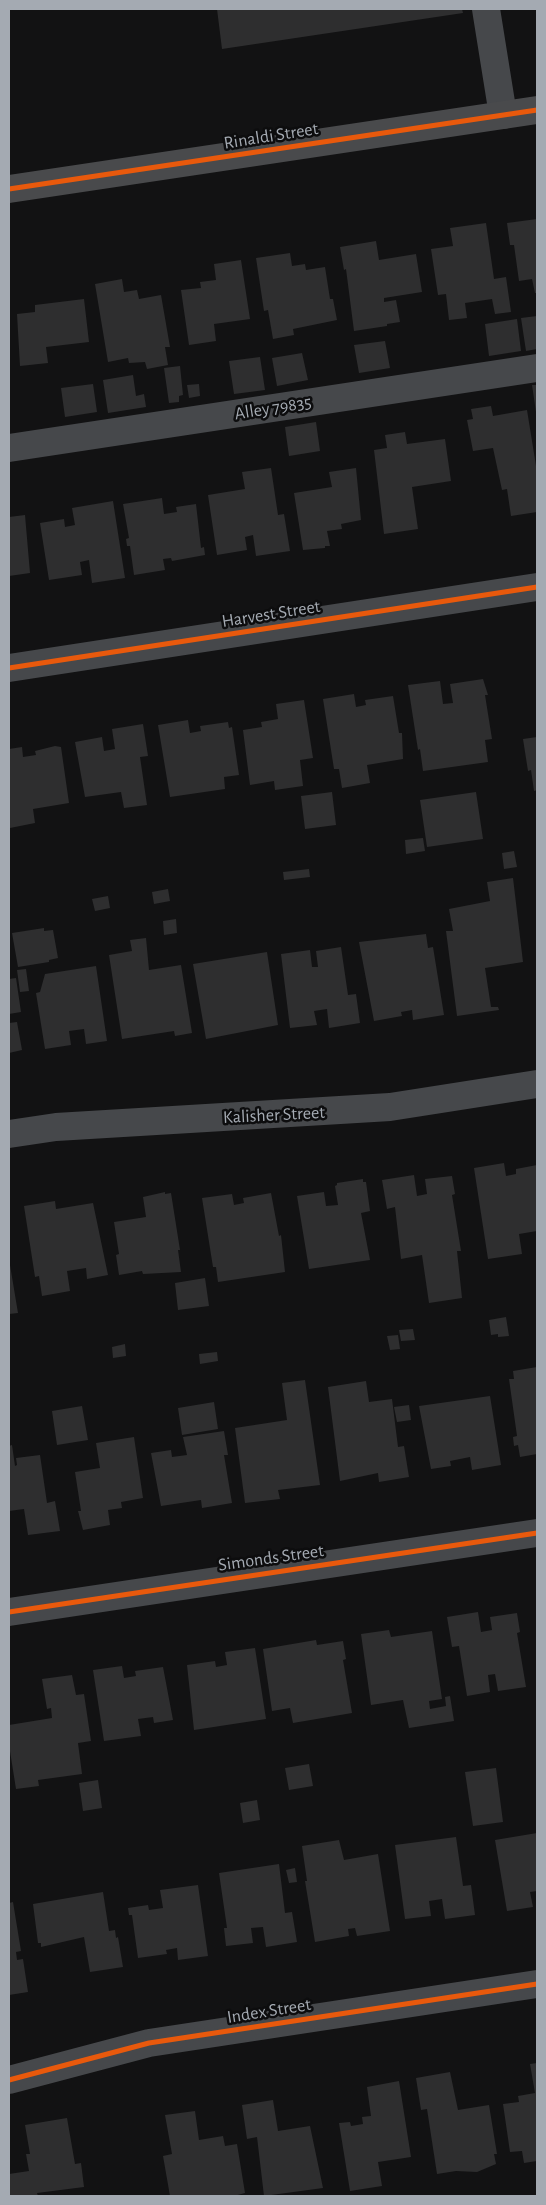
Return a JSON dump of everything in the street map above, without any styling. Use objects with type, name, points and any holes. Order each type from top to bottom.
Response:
[{"type":"main road","name":"Rinaldi Street","points":[[9,189],[537,110]]},
{"type":"street","points":[[486,9],[503,115]]},
{"type":"street","name":"Alley 79835","points":[[9,448],[537,368]]},
{"type":"street","name":"Harvest Street","points":[[9,668],[537,587]]},
{"type":"street","name":"Kalisher Street","points":[[9,1134],[56,1127],[390,1107],[537,1084]]},
{"type":"street","name":"Simonds Street","points":[[9,1612],[537,1533]]},
{"type":"street","name":"Index Street","points":[[9,2080],[149,2043],[537,1984]]},
{"type":"building","points":[[217,9],[462,9],[463,13],[222,49]]},
{"type":"building","points":[[537,219],[537,293],[535,293],[532,279],[519,281],[514,245],[510,245],[507,223]]},
{"type":"building","points":[[486,223],[494,279],[506,277],[511,312],[495,314],[492,299],[465,303],[467,318],[449,320],[446,294],[438,295],[431,249],[453,246],[450,228]]},
{"type":"building","points":[[376,241],[379,260],[416,254],[422,292],[384,298],[384,302],[396,300],[400,322],[354,331],[346,269],[344,270],[340,247]]},
{"type":"building","points":[[290,253],[292,266],[305,264],[306,270],[325,267],[330,299],[333,299],[337,320],[293,329],[294,335],[273,339],[268,310],[264,311],[256,258]]},
{"type":"building","points":[[241,260],[250,319],[214,324],[216,341],[189,345],[181,290],[201,288],[200,282],[216,280],[214,264]]},
{"type":"building","points":[[122,279],[124,292],[137,290],[139,299],[161,295],[170,347],[165,347],[168,365],[147,369],[145,362],[129,363],[128,358],[108,362],[95,284]]},
{"type":"building","points":[[84,299],[89,342],[46,347],[48,363],[20,366],[17,314],[35,312],[35,305]]},
{"type":"building","points":[[537,316],[537,349],[526,351],[521,318]]},
{"type":"building","points":[[517,319],[521,351],[489,356],[485,324]]},
{"type":"building","points":[[385,341],[390,368],[359,373],[354,345]]},
{"type":"building","points":[[302,353],[308,380],[277,386],[272,358]]},
{"type":"building","points":[[260,357],[265,390],[234,394],[229,361]]},
{"type":"building","points":[[180,366],[183,395],[179,396],[179,402],[169,403],[164,368]]},
{"type":"building","points":[[133,375],[136,396],[144,394],[146,407],[108,413],[103,380]]},
{"type":"building","points":[[93,384],[97,412],[65,417],[61,388]]},
{"type":"building","points":[[199,384],[200,396],[189,398],[187,385]]},
{"type":"building","points":[[532,385],[537,385],[537,412],[536,412]]},
{"type":"building","points":[[491,406],[493,416],[527,410],[537,472],[537,512],[511,516],[507,489],[502,490],[493,448],[473,451],[467,420],[473,419],[471,409]]},
{"type":"building","points":[[316,422],[320,451],[289,456],[285,427]]},
{"type":"building","points":[[405,432],[407,444],[445,439],[451,481],[412,487],[418,529],[384,534],[374,450],[387,448],[385,435]]},
{"type":"building","points":[[271,468],[278,515],[284,514],[290,551],[256,556],[253,535],[245,537],[247,550],[217,555],[208,495],[245,489],[242,472]]},
{"type":"building","points":[[356,468],[361,520],[341,524],[342,529],[327,531],[330,546],[303,550],[294,493],[332,487],[329,472]]},
{"type":"building","points":[[162,498],[164,514],[177,512],[176,507],[196,504],[201,548],[204,547],[205,555],[172,561],[171,558],[163,559],[165,570],[134,575],[130,546],[127,546],[126,539],[129,538],[123,504]]},
{"type":"building","points":[[113,501],[125,578],[92,583],[89,560],[80,562],[82,575],[49,580],[40,523],[64,519],[65,527],[75,525],[72,508]]},
{"type":"building","points":[[25,515],[30,573],[9,576],[9,517]]},
{"type":"building","points":[[483,679],[488,695],[485,695],[492,739],[485,740],[488,762],[423,771],[408,685],[440,681],[443,704],[453,703],[450,684]]},
{"type":"building","points":[[354,694],[356,707],[366,705],[365,700],[393,696],[399,733],[402,733],[403,759],[367,765],[370,783],[342,788],[339,769],[334,769],[323,699]]},
{"type":"building","points":[[304,700],[313,758],[300,760],[303,786],[275,790],[274,781],[250,785],[243,730],[262,727],[261,722],[278,719],[276,704]]},
{"type":"building","points":[[188,720],[190,733],[201,731],[200,726],[228,722],[229,728],[232,727],[239,775],[224,777],[225,789],[170,797],[158,725]]},
{"type":"building","points":[[143,724],[148,756],[140,757],[147,805],[124,808],[121,792],[85,797],[75,742],[102,737],[104,751],[115,749],[112,729]]},
{"type":"building","points":[[537,737],[537,790],[534,791],[531,770],[528,771],[523,739]]},
{"type":"building","points":[[55,746],[61,747],[69,803],[33,809],[35,823],[10,828],[9,749],[22,747],[23,757],[36,755],[35,751]]},
{"type":"building","points":[[332,792],[336,825],[305,829],[301,796]]},
{"type":"building","points":[[476,792],[483,839],[427,847],[420,800]]},
{"type":"building","points":[[423,838],[425,851],[406,854],[405,840]]},
{"type":"building","points":[[514,851],[517,867],[504,869],[502,853]]},
{"type":"building","points":[[309,869],[310,877],[284,880],[283,872]]},
{"type":"building","points":[[513,878],[523,962],[485,968],[491,1007],[498,1007],[499,1010],[457,1016],[446,931],[453,931],[449,909],[490,901],[487,882]]},
{"type":"building","points":[[168,889],[170,901],[154,904],[152,892]]},
{"type":"building","points":[[108,896],[110,908],[95,911],[92,899]]},
{"type":"building","points":[[176,919],[177,933],[164,935],[163,921]]},
{"type":"building","points":[[44,928],[44,931],[53,930],[58,958],[49,960],[49,962],[18,967],[12,933]]},
{"type":"building","points":[[426,934],[428,948],[433,947],[444,1015],[413,1020],[412,1010],[401,1012],[402,1016],[374,1021],[359,942]]},
{"type":"building","points":[[146,938],[149,970],[181,965],[192,1033],[175,1036],[174,1031],[122,1039],[109,955],[132,951],[130,940]]},
{"type":"building","points":[[341,947],[348,995],[356,994],[360,1023],[329,1028],[327,1009],[314,1011],[317,1025],[290,1028],[281,954],[310,950],[312,967],[318,967],[316,951]]},
{"type":"building","points":[[267,952],[278,1025],[206,1039],[193,964]]},
{"type":"building","points":[[96,966],[107,1041],[86,1044],[84,1029],[69,1031],[71,1045],[45,1049],[36,993],[40,992],[45,974]]},
{"type":"building","points":[[26,969],[29,991],[20,992],[17,970]]},
{"type":"building","points":[[16,978],[21,1012],[9,1014],[9,979]]},
{"type":"building","points":[[17,1022],[22,1050],[9,1053],[9,1023]]},
{"type":"building","points":[[504,1163],[506,1176],[516,1174],[516,1169],[537,1165],[537,1231],[519,1234],[522,1254],[488,1259],[474,1168]]},
{"type":"building","points":[[414,1175],[417,1196],[427,1194],[425,1179],[452,1176],[455,1194],[452,1195],[461,1251],[457,1251],[462,1298],[429,1303],[422,1255],[401,1259],[395,1207],[387,1209],[382,1180]]},
{"type":"building","points":[[363,1179],[363,1182],[366,1182],[370,1211],[361,1213],[370,1260],[309,1269],[297,1196],[324,1192],[326,1206],[338,1205],[335,1186],[337,1183]]},
{"type":"building","points":[[165,1192],[165,1194],[171,1193],[180,1250],[178,1250],[181,1272],[143,1274],[142,1271],[119,1275],[116,1255],[119,1254],[114,1222],[146,1217],[143,1197]]},
{"type":"building","points":[[271,1193],[279,1236],[281,1235],[285,1272],[218,1282],[216,1267],[213,1267],[202,1198],[232,1194],[234,1205],[244,1203],[243,1198]]},
{"type":"building","points":[[55,1201],[56,1209],[93,1203],[108,1275],[87,1279],[86,1268],[67,1271],[70,1291],[42,1296],[39,1276],[35,1277],[24,1206]]},
{"type":"building","points":[[9,1259],[18,1313],[9,1314]]},
{"type":"building","points":[[205,1278],[209,1306],[178,1310],[175,1283]]},
{"type":"building","points":[[506,1317],[509,1336],[498,1337],[498,1334],[491,1335],[489,1320]]},
{"type":"building","points":[[413,1329],[415,1340],[401,1341],[399,1330]]},
{"type":"building","points":[[398,1335],[400,1349],[390,1350],[387,1336]]},
{"type":"building","points":[[125,1344],[126,1356],[113,1358],[112,1347]]},
{"type":"building","points":[[217,1352],[218,1361],[200,1364],[199,1354]]},
{"type":"building","points":[[537,1367],[537,1454],[520,1457],[518,1445],[514,1446],[513,1437],[517,1436],[509,1379],[514,1379],[513,1371]]},
{"type":"building","points":[[305,1380],[320,1485],[278,1490],[280,1499],[245,1503],[235,1428],[287,1420],[282,1383]]},
{"type":"building","points":[[366,1381],[369,1402],[392,1399],[398,1447],[404,1446],[409,1477],[379,1482],[378,1473],[340,1481],[328,1387]]},
{"type":"building","points":[[490,1396],[501,1465],[472,1470],[470,1457],[450,1461],[451,1466],[431,1469],[419,1406]]},
{"type":"building","points":[[214,1402],[218,1429],[182,1435],[178,1408]]},
{"type":"building","points":[[409,1405],[411,1420],[397,1422],[394,1407]]},
{"type":"building","points":[[82,1406],[88,1440],[57,1445],[52,1411]]},
{"type":"building","points":[[224,1431],[228,1455],[224,1455],[232,1503],[202,1508],[201,1500],[161,1506],[151,1453],[171,1450],[172,1457],[187,1455],[183,1437]]},
{"type":"building","points":[[134,1437],[143,1498],[121,1502],[122,1508],[108,1510],[110,1525],[83,1530],[78,1511],[81,1511],[75,1472],[100,1468],[96,1443]]},
{"type":"building","points":[[12,1445],[15,1466],[17,1465],[16,1458],[40,1455],[47,1503],[55,1501],[60,1531],[28,1535],[24,1509],[9,1511],[9,1446]]},
{"type":"building","points":[[478,1612],[481,1632],[492,1630],[490,1617],[517,1613],[520,1632],[517,1633],[526,1687],[498,1691],[495,1674],[488,1675],[490,1692],[467,1696],[459,1646],[452,1647],[447,1617]]},
{"type":"building","points":[[389,1630],[391,1637],[432,1631],[442,1699],[429,1701],[430,1709],[446,1706],[445,1697],[450,1696],[454,1721],[409,1728],[403,1700],[371,1705],[361,1634]]},
{"type":"building","points":[[316,1640],[317,1645],[343,1641],[346,1659],[343,1660],[352,1713],[293,1723],[290,1708],[272,1711],[263,1649]]},
{"type":"building","points":[[255,1648],[266,1719],[194,1730],[187,1665],[215,1661],[216,1667],[227,1665],[225,1652]]},
{"type":"building","points":[[122,1666],[124,1678],[136,1676],[135,1671],[163,1667],[173,1720],[154,1723],[153,1717],[138,1719],[141,1736],[104,1741],[93,1670]]},
{"type":"building","points":[[72,1675],[76,1695],[84,1694],[91,1741],[78,1743],[82,1774],[38,1780],[39,1786],[16,1789],[9,1745],[9,1725],[52,1718],[51,1708],[47,1709],[42,1679]]},
{"type":"building","points":[[309,1764],[313,1786],[289,1790],[285,1768]]},
{"type":"building","points":[[496,1768],[503,1822],[473,1826],[465,1772]]},
{"type":"building","points":[[98,1780],[102,1808],[83,1811],[79,1783]]},
{"type":"building","points":[[257,1800],[260,1820],[243,1823],[240,1803]]},
{"type":"building","points":[[537,1833],[537,1891],[530,1892],[533,1907],[507,1911],[495,1840]]},
{"type":"building","points":[[456,1837],[463,1886],[471,1885],[475,1915],[445,1919],[442,1899],[429,1901],[431,1916],[405,1919],[395,1845]]},
{"type":"building","points":[[339,1840],[344,1860],[378,1854],[390,1931],[357,1936],[355,1928],[348,1929],[349,1936],[315,1942],[305,1881],[307,1881],[302,1846]]},
{"type":"building","points":[[279,1864],[285,1913],[292,1912],[297,1942],[266,1947],[263,1927],[251,1928],[253,1943],[226,1946],[224,1928],[227,1928],[219,1873]]},
{"type":"building","points":[[295,1868],[297,1882],[289,1883],[286,1870]]},
{"type":"building","points":[[198,1885],[208,1956],[178,1960],[177,1948],[166,1950],[167,1954],[138,1958],[132,1915],[129,1915],[128,1908],[148,1905],[149,1910],[163,1908],[160,1890]]},
{"type":"building","points":[[103,1892],[109,1931],[115,1930],[116,1938],[118,1937],[123,1967],[90,1972],[84,1937],[41,1947],[41,1943],[38,1943],[33,1904]]},
{"type":"building","points":[[13,1902],[21,1951],[16,1952],[17,1960],[23,1959],[28,1992],[9,1995],[9,1903]]},
{"type":"building","points":[[537,2063],[537,2161],[524,2163],[522,2151],[510,2152],[503,2104],[519,2102],[518,2096],[535,2093],[530,2064]]},
{"type":"building","points":[[450,2072],[458,2110],[489,2105],[497,2154],[494,2154],[496,2164],[477,2172],[456,2171],[437,2174],[427,2109],[421,2110],[416,2078]]},
{"type":"building","points":[[399,2081],[411,2157],[378,2162],[382,2186],[350,2191],[339,2123],[350,2122],[351,2126],[363,2124],[362,2117],[371,2116],[367,2087]]},
{"type":"building","points":[[273,2100],[278,2131],[310,2126],[323,2188],[264,2196],[257,2137],[247,2139],[242,2105]]},
{"type":"building","points":[[195,2111],[199,2140],[223,2136],[225,2146],[237,2144],[245,2193],[234,2196],[170,2196],[163,2156],[172,2154],[165,2115]]},
{"type":"building","points":[[67,2118],[75,2164],[81,2163],[84,2187],[37,2193],[38,2196],[9,2196],[9,2174],[29,2171],[26,2154],[30,2154],[25,2125]]},
{"type":"cycle path","points":[[9,189],[537,110]]},
{"type":"cycle path","points":[[9,668],[537,587]]},
{"type":"cycle path","points":[[9,1612],[537,1533]]},
{"type":"cycle path","points":[[9,2080],[149,2043],[537,1984]]}]
